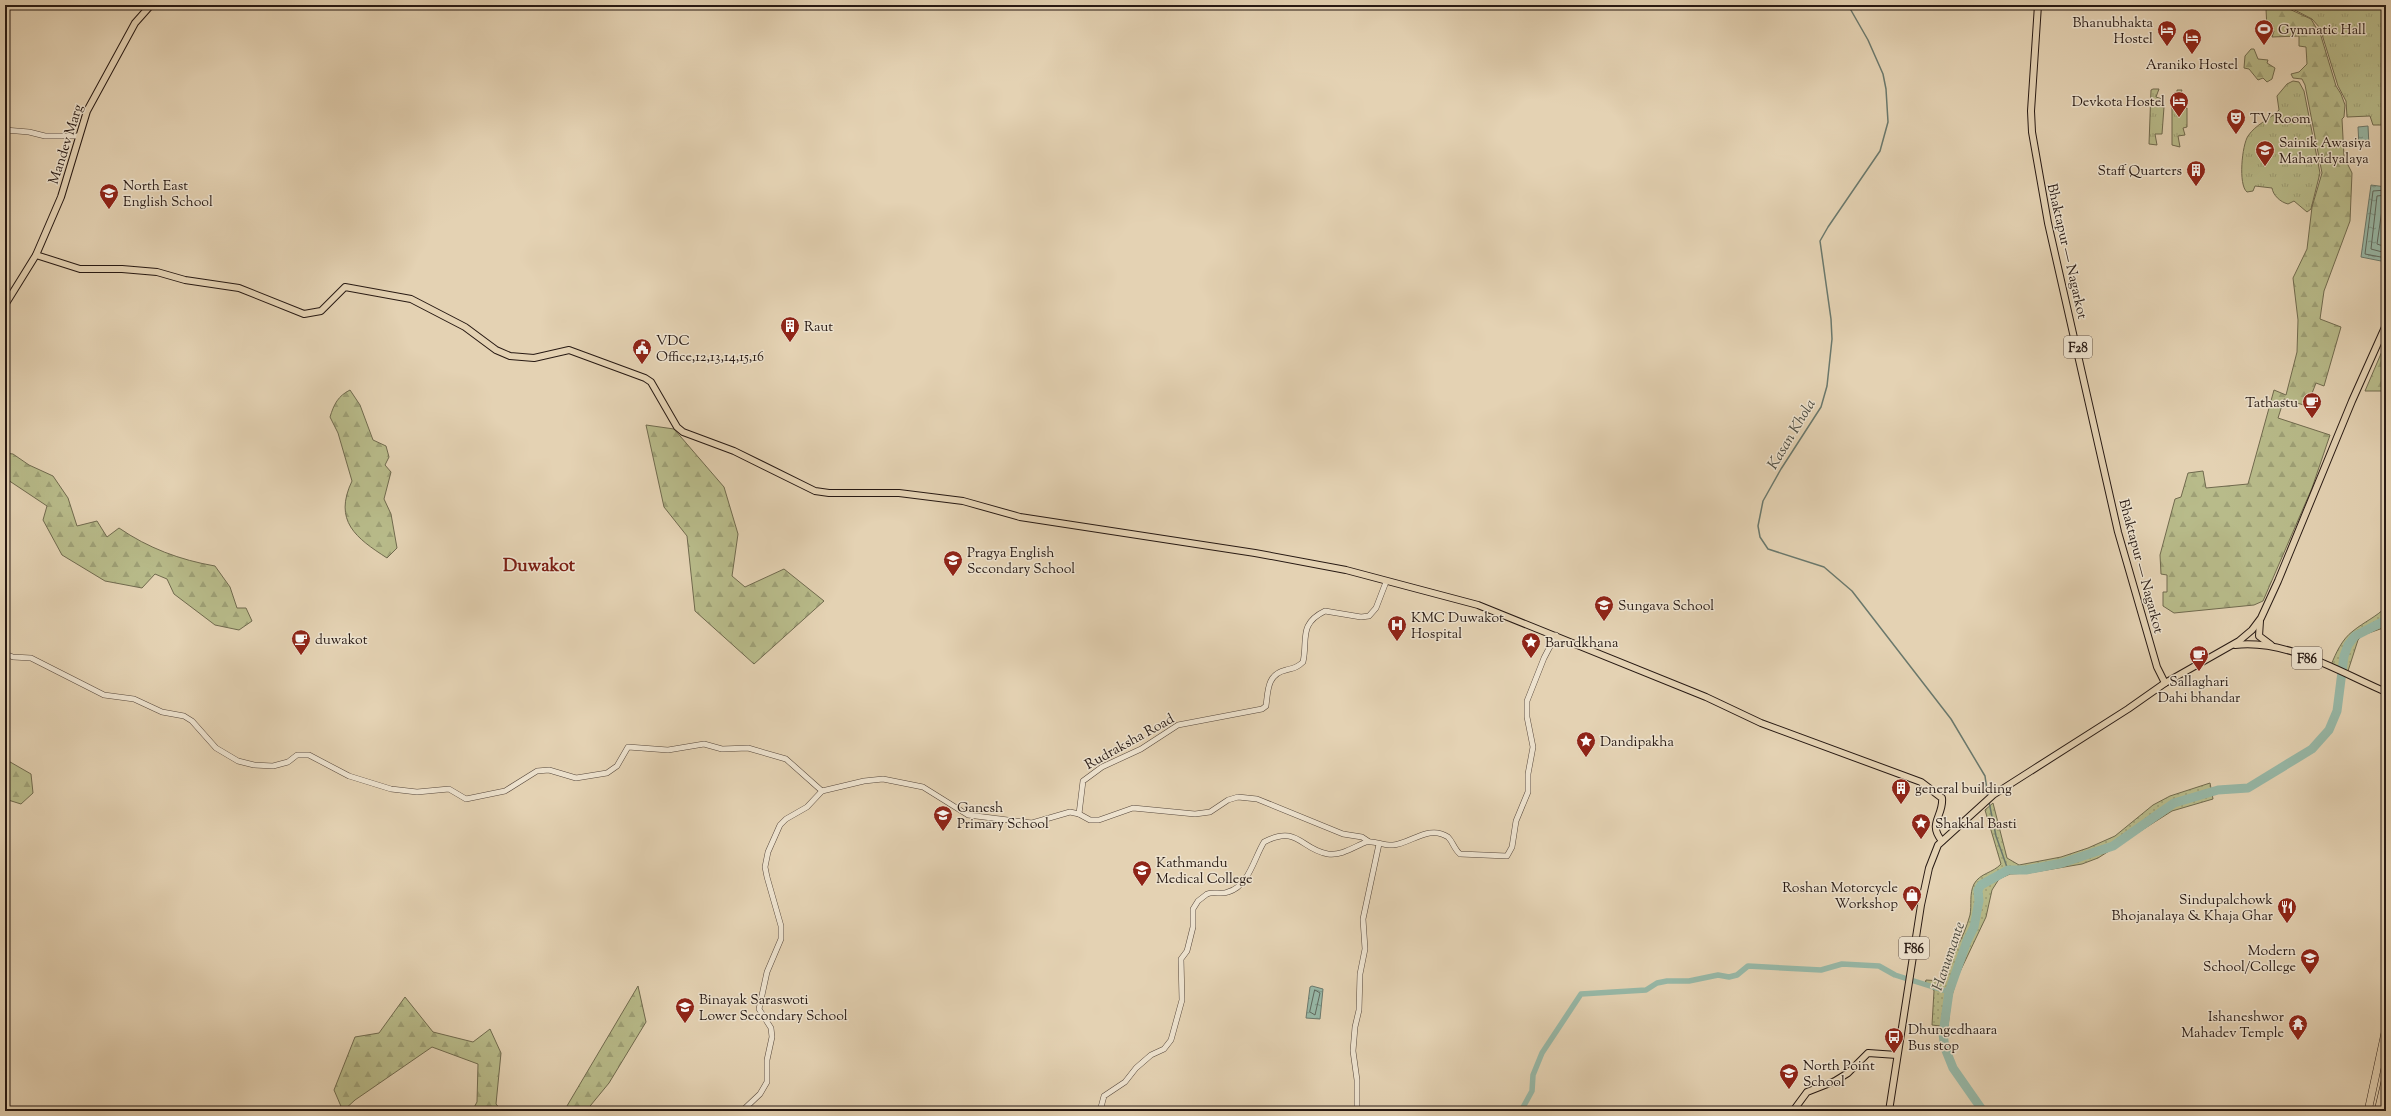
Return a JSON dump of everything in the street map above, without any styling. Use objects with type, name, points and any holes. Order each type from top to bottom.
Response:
[{"type":"highway","points":[[2368,1111],[2386,1028]]},
{"type":"highway","points":[[2378,1111],[2386,1077]]},
{"type":"main road","name":"Mandev Marg","points":[[5,305],[36,255],[70,172],[78,136],[87,111],[135,23],[151,5]]},
{"type":"main road","name":"Bhaktapur — Nagarkot","points":[[2038,5],[2032,120],[2048,222],[2118,532],[2157,667],[2165,683]]},
{"type":"main road","points":[[36,255],[80,269],[122,268],[157,272],[185,280],[239,288],[304,314],[321,311],[345,287],[411,299],[465,327],[504,354],[534,358],[570,350],[645,378],[651,382],[678,427],[683,432],[734,451],[815,491],[829,493],[899,493],[963,502],[1020,517],[1255,553],[1346,570],[1386,582],[1478,605],[1556,635],[1706,697],[1761,723],[1921,782],[1942,798],[1935,827],[1936,835],[1942,841]]},
{"type":"main road","points":[[2231,646],[2252,630],[2261,618],[2386,324]]},
{"type":"main road","points":[[2261,618],[2259,636],[2278,649]]},
{"type":"main road","points":[[2252,630],[2252,640],[2260,645]]},
{"type":"main road","name":"F86","points":[[1889,1111],[1924,890],[1936,850],[1942,841],[1981,805],[1993,795],[2128,709],[2165,683],[2231,646],[2260,645],[2278,649],[2336,669],[2386,692]]},
{"type":"main road","points":[[1793,1111],[1807,1092],[1844,1076],[1868,1053],[1897,1055]]},
{"type":"street","points":[[5,130],[28,132],[45,136],[78,136]]},
{"type":"street","name":"Rudraksha Road","points":[[1079,814],[1083,782],[1102,767],[1141,749],[1178,725],[1262,709],[1266,706],[1267,690],[1275,675],[1281,671],[1296,668],[1303,662],[1305,629],[1312,620],[1325,611],[1360,617],[1369,616],[1375,610],[1386,582]]},
{"type":"street","points":[[742,1111],[760,1094],[768,1082],[767,1060],[772,1037],[769,1023],[759,1009],[767,972],[781,938],[781,926],[765,867],[768,852],[780,825],[786,819],[807,807],[822,791],[864,781],[883,779],[922,787],[968,815],[1032,823],[1070,812],[1079,814],[1090,820],[1099,820],[1133,808],[1184,811],[1195,814],[1210,812],[1228,800],[1246,796],[1343,834],[1362,837],[1368,841],[1379,844],[1398,845],[1419,835],[1431,833],[1446,836],[1460,854],[1507,856],[1510,852],[1516,821],[1528,792],[1528,774],[1532,758],[1532,736],[1526,709],[1527,700],[1541,664],[1556,635]]},
{"type":"street","points":[[5,654],[13,657],[31,658],[104,695],[134,699],[162,712],[184,716],[192,721],[216,748],[238,761],[254,765],[273,766],[288,762],[297,755],[309,755],[349,776],[391,789],[421,792],[449,789],[466,799],[505,791],[537,771],[549,770],[576,778],[607,773],[617,766],[628,747],[668,750],[704,744],[722,749],[748,748],[786,759],[822,791]]},
{"type":"street","points":[[1100,1111],[1104,1096],[1125,1082],[1136,1068],[1151,1056],[1164,1049],[1175,1032],[1182,1000],[1181,959],[1194,928],[1193,910],[1198,900],[1211,892],[1226,893],[1236,888],[1252,867],[1263,844],[1267,840],[1293,836],[1316,851],[1329,855],[1342,853],[1368,841]]},
{"type":"street","points":[[1356,1111],[1357,1080],[1353,1051],[1355,1027],[1359,1010],[1360,974],[1366,949],[1363,920],[1379,844]]},
{"type":"green space","points":[[2297,5],[2386,5],[2386,7]]},
{"type":"green space","points":[[2287,6],[2386,9],[2386,125],[2373,125],[2370,116],[2347,117],[2346,101],[2338,86],[2320,28],[2312,19]]},
{"type":"green space","points":[[2287,8],[2311,19],[2321,36],[2336,86],[2345,105],[2344,117],[2342,119],[2344,157],[2352,173],[2350,221],[2324,291],[2320,319],[2341,327],[2324,386],[2316,383],[2307,406],[2284,399],[2278,418],[2330,435],[2312,488],[2263,601],[2254,605],[2174,613],[2163,606],[2163,592],[2167,592],[2167,575],[2161,574],[2160,555],[2175,499],[2181,497],[2188,473],[2203,471],[2206,488],[2248,484],[2274,390],[2286,395],[2297,352],[2298,320],[2293,278],[2307,249],[2312,207],[2322,173],[2305,85],[2302,79],[2293,78],[2291,74],[2299,72],[2307,64],[2306,47],[2299,46],[2299,36],[2272,37],[2274,31],[2267,29],[2266,9]]},
{"type":"green space","points":[[2251,49],[2254,49],[2258,59],[2268,60],[2267,63],[2275,68],[2272,79],[2267,82],[2263,78],[2258,80],[2249,69],[2244,68],[2245,56]]},
{"type":"green space","points":[[2293,81],[2299,82],[2304,91],[2320,173],[2311,209],[2307,212],[2294,201],[2288,204],[2280,200],[2275,196],[2272,188],[2255,186],[2253,191],[2247,192],[2244,188],[2242,174],[2244,148],[2248,136],[2255,128],[2279,110],[2277,96],[2287,84]]},
{"type":"green space","points":[[2159,89],[2156,97],[2162,99],[2161,107],[2164,107],[2162,134],[2155,134],[2157,145],[2149,144],[2151,90]]},
{"type":"green space","name":"Devkota Hostel","points":[[2177,90],[2182,90],[2179,98],[2185,100],[2184,108],[2187,108],[2187,127],[2183,128],[2185,135],[2178,136],[2180,147],[2172,145],[2172,105],[2174,93],[2177,93]]},
{"type":"green space","points":[[2386,342],[2386,391],[2365,391]]},
{"type":"green space","points":[[350,390],[360,405],[373,440],[386,446],[389,457],[385,465],[391,472],[384,499],[391,514],[397,548],[387,558],[357,535],[347,518],[345,507],[352,481],[338,433],[330,417],[337,401],[342,395]]},
{"type":"green space","points":[[646,425],[674,429],[724,487],[738,534],[732,576],[745,587],[784,569],[824,601],[754,664],[695,611],[687,536],[664,507]]},
{"type":"green space","points":[[5,453],[13,454],[29,465],[53,476],[68,498],[77,526],[97,521],[107,537],[119,528],[141,542],[177,557],[215,566],[230,587],[237,608],[246,608],[252,621],[239,630],[215,625],[174,594],[167,579],[155,574],[142,588],[105,581],[62,555],[43,520],[47,506],[5,478]]},
{"type":"green space","points":[[2386,607],[2386,627],[2363,635],[2358,640],[2348,671],[2331,665],[2340,646],[2349,634]]},
{"type":"green space","points":[[5,759],[31,774],[33,793],[21,804],[5,799]]},
{"type":"green space","points":[[2210,783],[2213,799],[2172,811],[2098,858],[2082,864],[2029,873],[2010,874],[1999,879],[1992,890],[1986,917],[1957,978],[1951,999],[1948,1027],[1932,1025],[1934,991],[1932,987],[1924,986],[1926,980],[1941,981],[1967,924],[1971,911],[1974,884],[1983,875],[2001,864],[1985,810],[1993,803],[2007,858],[2019,865],[2061,857],[2088,848],[2115,836],[2153,805],[2170,796]]},
{"type":"green space","points":[[638,986],[646,1022],[609,1083],[586,1111],[564,1111]]},
{"type":"green space","points":[[405,997],[433,1032],[473,1042],[490,1029],[501,1053],[496,1104],[502,1111],[472,1111],[477,1102],[478,1064],[432,1047],[355,1100],[343,1111],[334,1090],[355,1037],[379,1033]]},
{"type":"water","points":[[2368,126],[2369,146],[2359,146],[2358,127]]},
{"type":"water","points":[[2371,185],[2386,187],[2386,262],[2361,257]]},
{"type":"water","points":[[1312,986],[1323,989],[1320,1019],[1306,1018],[1310,987]]},
{"type":"waterway","name":"Kasan Khola","points":[[1848,5],[1868,40],[1883,74],[1886,89],[1888,122],[1880,151],[1820,241],[1831,319],[1832,339],[1827,386],[1821,407],[1781,469],[1763,501],[1758,526],[1760,537],[1768,549],[1824,567],[1852,591],[1951,719],[1985,776],[1988,797]]},
{"type":"waterway","name":"Hanumante","points":[[1983,1111],[1953,1068],[1945,1048],[1943,1034],[1949,992],[1967,941],[1974,927],[1979,901],[1978,890],[1981,885],[2008,870],[2026,870],[2062,863],[2113,846],[2174,803],[2218,790],[2248,788],[2312,749],[2329,730],[2337,711],[2344,656],[2348,645],[2355,636],[2386,620]]},
{"type":"waterway","points":[[1989,802],[1996,836],[2008,870]]},
{"type":"waterway","name":"Hanumante","points":[[1521,1111],[1532,1091],[1533,1075],[1542,1053],[1581,994],[1646,990],[1657,983],[1667,981],[1689,981],[1718,975],[1729,977],[1737,975],[1748,966],[1821,970],[1842,964],[1879,966],[1895,975],[1949,992]]},
{"type":"place","name":"Gymnatic Hall","points":[[2264,46]]},
{"type":"place","name":"Bhanubhakta Hostel","points":[[2167,47]]},
{"type":"place","name":"Araniko Hostel","points":[[2192,55]]},
{"type":"place","name":"Devkota Hostel","points":[[2179,118]]},
{"type":"place","name":"TV Room","points":[[2236,135]]},
{"type":"place","name":"Sainik Awasiya Mahavidyalaya","points":[[2265,167]]},
{"type":"place","name":"Staff Quarters","points":[[2196,187]]},
{"type":"place","name":"North East English School","points":[[109,210]]},
{"type":"place","name":"Raut","points":[[790,343]]},
{"type":"place","name":"VDC Office,12,13,14,15,16","points":[[642,365]]},
{"type":"place","name":"Tathastu","points":[[2312,419]]},
{"type":"place","name":"Pragya English Secondary School","points":[[953,577]]},
{"type":"place","name":"Sungava School","points":[[1604,622]]},
{"type":"place","name":"KMC Duwakot Hospital","points":[[1397,642]]},
{"type":"place","name":"duwakot","points":[[301,656]]},
{"type":"place","name":"Barudkhana","points":[[1531,659]]},
{"type":"place","name":"Sallaghari Dahi bhandar","points":[[2199,672]]},
{"type":"place","name":"Dandipakha","points":[[1586,758]]},
{"type":"place","name":"general building","points":[[1901,805]]},
{"type":"place","name":"Ganesh Primary School","points":[[943,832]]},
{"type":"place","name":"Shakhal Basti","points":[[1921,840]]},
{"type":"place","name":"Kathmandu Medical College","points":[[1142,887]]},
{"type":"place","name":"Roshan Motorcycle Workshop","points":[[1912,912]]},
{"type":"place","name":"Sindupalchowk Bhojanalaya & Khaja Ghar","points":[[2287,924]]},
{"type":"place","name":"Modern School/College","points":[[2310,975]]},
{"type":"place","name":"Binayak Saraswoti Lower Secondary School","points":[[685,1024]]},
{"type":"place","name":"Ishaneshwor Mahadev Temple","points":[[2298,1041]]},
{"type":"place","name":"Dhungedhaara Bus stop","points":[[1894,1054]]},
{"type":"place","name":"North Point School","points":[[1789,1090]]},
{"type":"district","name":"Duwakot","points":[[539,565]]}]
